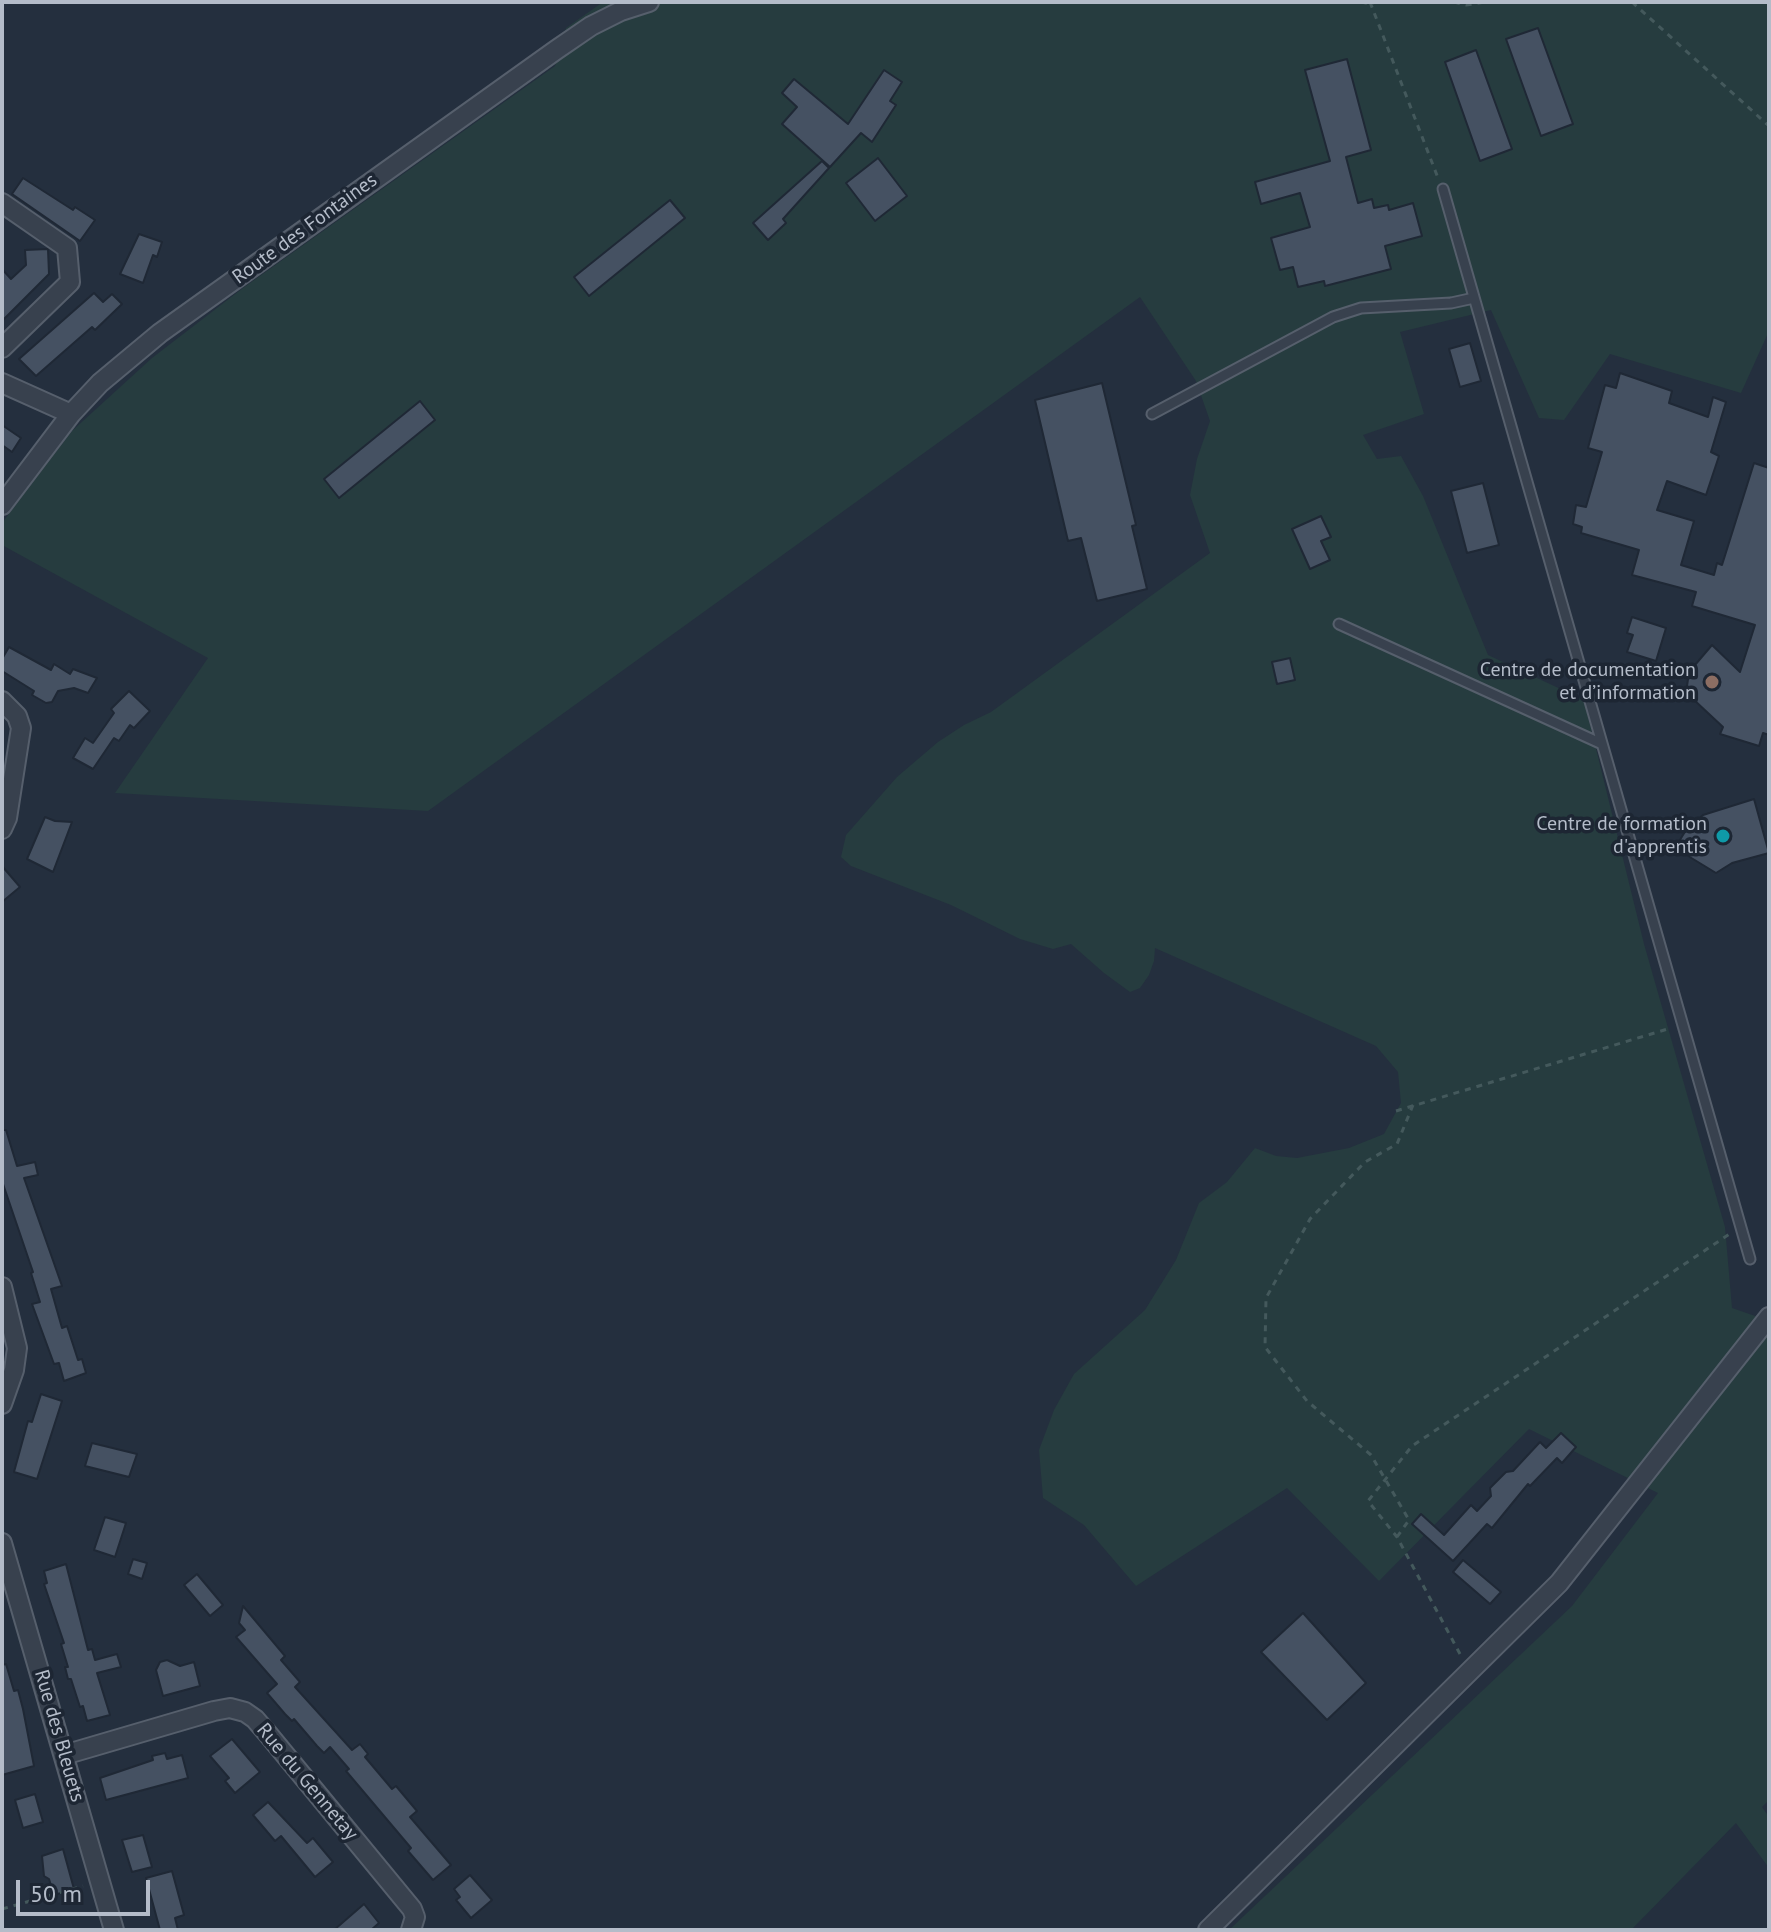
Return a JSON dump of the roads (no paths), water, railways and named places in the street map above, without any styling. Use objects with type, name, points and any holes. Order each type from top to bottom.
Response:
[{"type":"street","name":"Route des Fontaines","points":[[2,505],[71,414],[100,383],[160,333],[591,26],[649,2]]},
{"type":"street","points":[[2,203],[67,248],[70,282],[2,348]]},
{"type":"street","points":[[2,383],[71,414]]},
{"type":"street","points":[[2,701],[17,716],[21,728],[7,818],[2,829]]},
{"type":"street","points":[[2,1287],[17,1348],[14,1370],[2,1404]]},
{"type":"street","points":[[1208,1930],[1559,1583],[1768,1318]]},
{"type":"street","name":"Rue des Bleuets","points":[[2,1543],[114,1930]]},
{"type":"street","name":"Rue du Gennetay","points":[[64,1755],[214,1711],[230,1708],[245,1712],[262,1726],[412,1909],[415,1917],[411,1930]]},
{"type":"lane","points":[[1443,189],[1750,1259]]},
{"type":"lane","points":[[1152,414],[1333,317],[1361,308],[1451,303],[1474,298]]},
{"type":"lane","points":[[1339,624],[1602,744]]},
{"type":"place","name":"Centre de documentation et d’information","points":[[1712,682]]},
{"type":"place","name":"Centre de formation d'apprentis","points":[[1723,836]]}]
